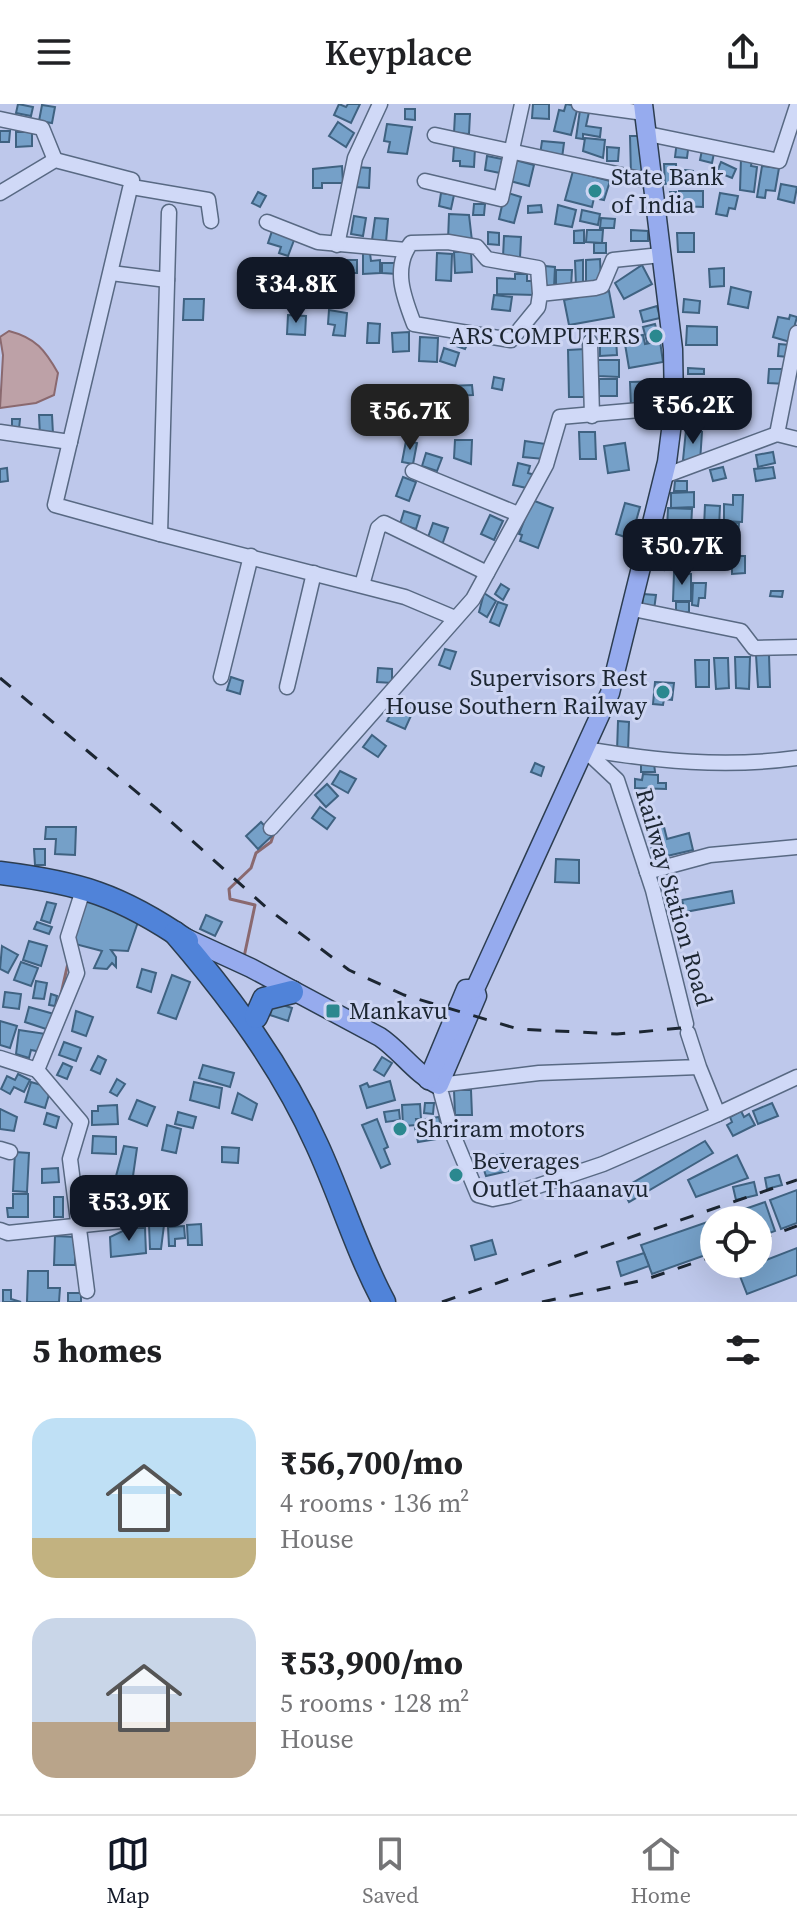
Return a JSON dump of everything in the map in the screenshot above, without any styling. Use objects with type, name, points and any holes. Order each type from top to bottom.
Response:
[{"type":"highway","points":[[0,873],[84,887],[137,908],[227,972],[256,1017],[317,1145],[384,1302]]},
{"type":"highway","points":[[175,933],[216,980],[287,1087]]},
{"type":"highway","points":[[256,1017],[264,999],[292,992]]},
{"type":"main road","points":[[175,933],[251,968],[390,1043],[434,1082],[477,996],[475,989],[610,693],[664,476],[674,407],[673,349],[644,109]]},
{"type":"street","points":[[337,245],[355,158],[380,104]]},
{"type":"street","points":[[425,181],[501,199],[509,150],[522,104]]},
{"type":"street","points":[[579,104],[644,109]]},
{"type":"street","points":[[648,134],[779,161],[797,106]]},
{"type":"street","points":[[0,119],[42,128],[55,160]]},
{"type":"street","points":[[435,135],[654,182]]},
{"type":"street","points":[[0,193],[55,160],[132,180],[55,505],[405,597],[455,618]]},
{"type":"street","points":[[132,187],[208,200],[211,221]]},
{"type":"street","points":[[160,534],[169,212]]},
{"type":"street","points":[[267,222],[337,245],[406,250]]},
{"type":"street","points":[[448,242],[477,247],[487,259],[538,268],[540,294],[538,307],[511,340],[414,324],[400,287],[406,250],[411,243],[448,242]]},
{"type":"street","points":[[540,294],[602,286],[613,260],[661,255]]},
{"type":"street","points":[[111,273],[167,280]]},
{"type":"street","points":[[777,434],[797,333]]},
{"type":"street","points":[[590,342],[592,416]]},
{"type":"street","points":[[271,828],[473,599],[546,465],[560,417],[674,407]]},
{"type":"street","points":[[0,432],[70,442]]},
{"type":"street","points":[[664,476],[777,434],[797,439]]},
{"type":"street","points":[[413,471],[518,514]]},
{"type":"street","points":[[362,585],[378,528],[384,523],[487,573]]},
{"type":"street","points":[[221,677],[251,556]]},
{"type":"street","points":[[287,687],[314,573]]},
{"type":"street","points":[[633,609],[741,631],[754,648],[797,647]]},
{"type":"street","points":[[584,749],[668,762],[769,762],[797,758]]},
{"type":"street","name":"Railway Station Road","points":[[584,749],[617,780],[647,872],[687,1029],[718,1114]]},
{"type":"street","points":[[647,872],[710,855],[797,847]]},
{"type":"street","points":[[37,1070],[77,973],[68,937],[84,887]]},
{"type":"street","points":[[0,1058],[37,1070],[81,1122],[70,1159],[87,1291]]},
{"type":"street","points":[[699,1067],[539,1073],[434,1082],[478,1195],[493,1199],[603,1164],[797,1077]]},
{"type":"street","points":[[0,1230],[8,1233],[178,1215]]},
{"type":"shaded area","points":[[9,331],[33,341],[49,358],[58,373],[54,395],[36,403],[0,408],[3,355],[0,337]]},
{"type":"building","points":[[18,104],[33,107],[31,116],[16,113]]},
{"type":"building","points":[[339,104],[346,107],[348,104],[360,104],[351,123],[334,115]]},
{"type":"building","points":[[533,104],[549,104],[549,119],[532,118]]},
{"type":"building","points":[[566,104],[578,106],[571,135],[554,131],[559,110],[564,111]]},
{"type":"building","points":[[42,105],[55,107],[52,123],[39,121]]},
{"type":"building","points":[[405,109],[415,109],[415,120],[405,119]]},
{"type":"building","points":[[580,110],[589,112],[586,126],[601,128],[600,137],[583,134],[583,139],[576,138]]},
{"type":"building","points":[[455,114],[470,114],[469,134],[454,133]]},
{"type":"building","points":[[338,122],[354,133],[346,147],[329,136]]},
{"type":"building","points":[[387,124],[412,127],[407,154],[388,152],[390,142],[384,141]]},
{"type":"building","points":[[0,131],[10,131],[9,142],[0,142]]},
{"type":"building","points":[[16,132],[32,132],[32,146],[16,147]]},
{"type":"building","points":[[630,136],[641,136],[642,174],[631,175]]},
{"type":"building","points":[[585,138],[605,140],[603,158],[583,151]]},
{"type":"building","points":[[542,141],[564,143],[562,158],[540,155]]},
{"type":"building","points":[[677,141],[689,142],[687,158],[675,157]]},
{"type":"building","points":[[454,147],[475,148],[474,167],[460,166],[460,161],[453,161]]},
{"type":"building","points":[[607,147],[619,148],[618,161],[607,161]]},
{"type":"building","points":[[702,150],[714,153],[712,163],[700,160]]},
{"type":"building","points":[[487,156],[502,159],[500,173],[485,170]]},
{"type":"building","points":[[741,158],[752,160],[751,166],[757,167],[754,192],[740,190]]},
{"type":"building","points":[[515,160],[534,165],[529,186],[510,181]]},
{"type":"building","points":[[721,162],[736,169],[732,178],[717,172]]},
{"type":"building","points":[[664,164],[676,164],[677,183],[665,184]]},
{"type":"building","points":[[342,166],[343,183],[322,183],[322,188],[313,188],[313,169]]},
{"type":"building","points":[[762,166],[779,168],[775,191],[766,190],[765,198],[757,197]]},
{"type":"building","points":[[356,167],[370,168],[369,188],[355,187]]},
{"type":"building","points":[[685,170],[693,171],[693,180],[684,180]]},
{"type":"building","points":[[573,171],[610,181],[604,200],[594,198],[592,207],[565,200]]},
{"type":"building","points":[[781,184],[797,187],[794,203],[778,199]]},
{"type":"building","points":[[679,191],[703,191],[703,207],[679,206]]},
{"type":"building","points":[[258,192],[266,196],[260,207],[252,203]]},
{"type":"building","points":[[505,192],[521,197],[514,223],[499,219]]},
{"type":"building","points":[[670,192],[676,192],[676,205],[670,205]]},
{"type":"building","points":[[441,193],[454,195],[451,209],[439,206]]},
{"type":"building","points":[[720,193],[738,196],[735,209],[729,208],[727,216],[716,214]]},
{"type":"building","points":[[474,204],[485,204],[484,215],[473,215]]},
{"type":"building","points":[[541,205],[542,212],[528,213],[528,206]]},
{"type":"building","points":[[558,205],[576,210],[572,227],[555,224]]},
{"type":"building","points":[[582,210],[600,214],[598,225],[580,221]]},
{"type":"building","points":[[449,214],[469,215],[472,241],[448,240]]},
{"type":"building","points":[[354,216],[366,218],[363,236],[351,234]]},
{"type":"building","points":[[375,218],[388,219],[386,242],[372,240]]},
{"type":"building","points":[[601,218],[615,219],[614,228],[600,228]]},
{"type":"building","points":[[273,228],[296,235],[288,256],[279,253],[281,247],[268,243]]},
{"type":"building","points":[[584,230],[584,243],[574,243],[574,231]]},
{"type":"building","points":[[587,230],[603,230],[602,243],[586,242]]},
{"type":"building","points":[[631,230],[648,231],[648,241],[631,241]]},
{"type":"building","points":[[488,232],[499,233],[499,245],[488,244]]},
{"type":"building","points":[[677,233],[694,233],[694,252],[678,252]]},
{"type":"building","points":[[504,236],[521,237],[520,258],[503,257]]},
{"type":"building","points":[[594,243],[606,243],[606,253],[594,253]]},
{"type":"building","points":[[471,251],[472,272],[455,273],[454,252]]},
{"type":"building","points":[[363,253],[370,253],[371,261],[380,260],[380,273],[363,274]]},
{"type":"building","points":[[437,253],[452,254],[451,281],[436,280]]},
{"type":"building","points":[[600,259],[601,283],[586,284],[586,260]]},
{"type":"building","points":[[345,260],[357,260],[357,273],[344,273]]},
{"type":"building","points":[[583,260],[583,286],[576,286],[575,261]]},
{"type":"building","points":[[382,263],[397,263],[397,274],[382,273]]},
{"type":"building","points":[[642,265],[652,284],[624,299],[615,283]]},
{"type":"building","points":[[545,266],[555,267],[554,288],[544,288]]},
{"type":"building","points":[[724,268],[724,286],[710,287],[709,269]]},
{"type":"building","points":[[556,270],[572,270],[571,288],[556,287]]},
{"type":"building","points":[[515,274],[527,274],[527,281],[535,281],[535,295],[497,294],[497,278],[515,279]]},
{"type":"building","points":[[331,280],[343,280],[343,301],[330,301]]},
{"type":"building","points":[[731,287],[751,292],[748,308],[728,304]]},
{"type":"building","points":[[609,291],[614,317],[569,325],[564,300]]},
{"type":"building","points":[[494,295],[512,297],[510,311],[492,309]]},
{"type":"building","points":[[184,299],[204,299],[203,320],[183,320]]},
{"type":"building","points":[[684,299],[700,301],[699,313],[683,312]]},
{"type":"building","points":[[657,306],[660,318],[643,322],[640,311]]},
{"type":"building","points":[[329,310],[347,313],[345,336],[333,335],[335,325],[328,324]]},
{"type":"building","points":[[288,315],[306,316],[305,335],[287,334]]},
{"type":"building","points":[[790,315],[797,317],[790,342],[773,337],[778,317],[789,319]]},
{"type":"building","points":[[368,323],[380,324],[379,343],[367,343]]},
{"type":"building","points":[[655,324],[659,339],[647,342],[643,327]]},
{"type":"building","points":[[687,326],[717,327],[717,345],[686,345]]},
{"type":"building","points":[[409,332],[409,351],[393,352],[392,333]]},
{"type":"building","points":[[454,333],[470,338],[465,349],[450,344]]},
{"type":"building","points":[[643,335],[645,344],[660,341],[663,362],[629,368],[624,338]]},
{"type":"building","points":[[420,337],[438,338],[437,362],[419,361]]},
{"type":"building","points":[[616,338],[617,355],[600,356],[600,339]]},
{"type":"building","points":[[779,344],[790,345],[788,357],[778,356]]},
{"type":"building","points":[[444,348],[459,353],[455,366],[440,361]]},
{"type":"building","points":[[585,349],[586,397],[569,397],[568,350]]},
{"type":"building","points":[[598,360],[619,360],[619,377],[598,376]]},
{"type":"building","points":[[688,368],[704,369],[704,374],[688,374]]},
{"type":"building","points":[[769,369],[786,369],[786,384],[768,383]]},
{"type":"building","points":[[494,377],[504,379],[502,390],[492,388]]},
{"type":"building","points":[[599,379],[617,379],[617,396],[599,396]]},
{"type":"building","points":[[666,381],[667,405],[631,407],[630,382]]},
{"type":"building","points":[[472,385],[473,395],[450,396],[449,386]]},
{"type":"building","points":[[717,388],[737,389],[737,413],[716,412]]},
{"type":"building","points":[[441,400],[443,405],[427,409],[426,405]]},
{"type":"building","points":[[444,408],[446,414],[428,420],[426,413]]},
{"type":"building","points":[[39,415],[52,415],[53,434],[40,435]]},
{"type":"building","points":[[12,419],[20,419],[19,429],[12,429]]},
{"type":"building","points":[[686,430],[702,432],[700,462],[683,460]]},
{"type":"building","points":[[579,432],[595,432],[596,459],[580,459]]},
{"type":"building","points":[[455,440],[472,440],[471,464],[454,458]]},
{"type":"building","points":[[406,441],[417,443],[413,464],[402,462]]},
{"type":"building","points":[[525,441],[546,444],[544,459],[523,457]]},
{"type":"building","points":[[625,443],[629,470],[608,473],[604,446]]},
{"type":"building","points":[[773,452],[775,463],[758,467],[756,455]]},
{"type":"building","points":[[426,453],[442,458],[437,471],[422,466]]},
{"type":"building","points":[[518,463],[530,466],[528,473],[535,475],[531,489],[513,485]]},
{"type":"building","points":[[723,467],[726,478],[713,481],[710,470]]},
{"type":"building","points":[[773,467],[775,478],[756,481],[754,469]]},
{"type":"building","points":[[7,468],[8,481],[0,482],[0,469]]},
{"type":"building","points":[[403,477],[416,482],[409,501],[396,496]]},
{"type":"building","points":[[675,481],[687,481],[687,491],[674,491]]},
{"type":"building","points":[[694,492],[694,507],[671,508],[671,493]]},
{"type":"building","points":[[733,495],[743,495],[742,522],[724,521],[724,504],[733,505]]},
{"type":"building","points":[[532,500],[553,508],[538,548],[520,541],[522,535],[519,534]]},
{"type":"building","points":[[625,503],[640,507],[631,539],[616,534]]},
{"type":"building","points":[[705,505],[720,506],[719,528],[704,527]]},
{"type":"building","points":[[668,508],[692,509],[691,529],[667,529]]},
{"type":"building","points":[[404,511],[420,516],[416,529],[400,524]]},
{"type":"building","points":[[490,515],[503,521],[494,540],[481,534]]},
{"type":"building","points":[[724,522],[739,523],[737,547],[722,546]]},
{"type":"building","points":[[433,523],[448,528],[442,545],[427,540]]},
{"type":"building","points":[[697,547],[709,547],[708,562],[697,562]]},
{"type":"building","points":[[656,548],[667,549],[664,570],[653,568]]},
{"type":"building","points":[[676,552],[690,554],[688,568],[674,566]]},
{"type":"building","points":[[732,556],[745,556],[745,573],[732,574]]},
{"type":"building","points":[[674,573],[691,574],[691,601],[673,601]]},
{"type":"building","points":[[693,583],[706,583],[705,598],[699,598],[698,606],[692,605]]},
{"type":"building","points":[[501,584],[509,589],[503,600],[495,594]]},
{"type":"building","points":[[771,591],[783,591],[782,597],[770,596]]},
{"type":"building","points":[[484,593],[496,601],[487,617],[479,612]]},
{"type":"building","points":[[643,594],[656,595],[654,610],[642,609]]},
{"type":"building","points":[[498,602],[507,605],[499,626],[490,622]]},
{"type":"building","points":[[676,602],[689,602],[689,612],[676,613]]},
{"type":"building","points":[[445,649],[456,652],[450,669],[439,665]]},
{"type":"building","points":[[756,655],[769,655],[770,687],[758,687]]},
{"type":"building","points":[[735,657],[750,657],[749,689],[736,688]]},
{"type":"building","points":[[714,658],[728,658],[729,688],[716,689]]},
{"type":"building","points":[[695,660],[709,660],[709,687],[696,687]]},
{"type":"building","points":[[378,668],[392,669],[392,683],[377,682]]},
{"type":"building","points":[[231,677],[243,681],[240,694],[227,690]]},
{"type":"building","points":[[655,682],[674,683],[672,700],[664,699],[663,705],[653,704]]},
{"type":"building","points":[[397,701],[414,709],[405,729],[387,721]]},
{"type":"building","points":[[618,721],[629,722],[628,752],[617,751]]},
{"type":"building","points":[[372,735],[386,746],[378,757],[363,747]]},
{"type":"building","points":[[535,763],[544,767],[541,776],[531,772]]},
{"type":"building","points":[[654,763],[655,772],[641,772],[641,764]]},
{"type":"building","points":[[340,771],[356,779],[348,793],[332,784]]},
{"type":"building","points":[[643,774],[658,775],[658,783],[666,783],[666,789],[635,788],[635,779],[642,780]]},
{"type":"building","points":[[327,784],[338,796],[326,807],[315,795]]},
{"type":"building","points":[[320,807],[335,818],[327,829],[312,818]]},
{"type":"building","points":[[661,815],[667,839],[689,833],[693,850],[654,859],[645,819]]},
{"type":"building","points":[[261,822],[273,835],[258,849],[246,836]]},
{"type":"building","points":[[46,827],[76,827],[75,855],[55,854],[56,839],[45,839]]},
{"type":"building","points":[[34,849],[45,849],[45,865],[35,865]]},
{"type":"building","points":[[556,859],[579,860],[579,883],[555,882]]},
{"type":"building","points":[[732,891],[734,903],[685,912],[682,900]]},
{"type":"building","points":[[83,896],[139,919],[128,951],[111,950],[116,957],[116,967],[112,963],[107,969],[94,968],[102,951],[75,944],[72,934]]},
{"type":"building","points":[[47,902],[56,904],[50,923],[41,920]]},
{"type":"building","points":[[206,915],[222,922],[215,936],[200,929]]},
{"type":"building","points":[[37,922],[52,927],[49,934],[34,929]]},
{"type":"building","points":[[29,941],[47,946],[41,966],[23,960]]},
{"type":"building","points":[[2,946],[18,955],[8,973],[0,969]]},
{"type":"building","points":[[21,962],[38,968],[31,986],[14,980]]},
{"type":"building","points":[[142,969],[156,973],[151,992],[137,987]]},
{"type":"building","points":[[172,975],[190,982],[176,1019],[158,1013]]},
{"type":"building","points":[[36,981],[47,983],[44,999],[33,998]]},
{"type":"building","points":[[5,992],[21,994],[19,1009],[3,1007]]},
{"type":"building","points":[[51,994],[57,996],[55,1006],[49,1005]]},
{"type":"building","points":[[274,1002],[292,1008],[288,1021],[270,1015]]},
{"type":"building","points":[[29,1007],[54,1014],[49,1030],[25,1022]]},
{"type":"building","points":[[76,1011],[93,1017],[86,1036],[72,1031]]},
{"type":"building","points":[[0,1021],[17,1026],[10,1048],[0,1045]]},
{"type":"building","points":[[19,1030],[46,1034],[41,1052],[31,1050],[29,1058],[16,1054]]},
{"type":"building","points":[[64,1042],[81,1048],[76,1061],[59,1055]]},
{"type":"building","points":[[98,1056],[106,1060],[100,1074],[91,1070]]},
{"type":"building","points":[[382,1057],[392,1063],[384,1076],[374,1070]]},
{"type":"building","points":[[63,1063],[72,1067],[67,1079],[57,1075]]},
{"type":"building","points":[[203,1065],[234,1073],[230,1087],[199,1078]]},
{"type":"building","points":[[18,1074],[30,1080],[24,1092],[14,1087],[10,1094],[1,1089],[7,1076],[15,1080]]},
{"type":"building","points":[[117,1079],[125,1084],[117,1096],[110,1092]]},
{"type":"building","points":[[390,1081],[395,1100],[367,1108],[360,1086],[367,1083],[369,1087]]},
{"type":"building","points":[[31,1082],[51,1088],[45,1108],[25,1102]]},
{"type":"building","points":[[194,1082],[222,1088],[219,1108],[190,1100]]},
{"type":"building","points":[[454,1090],[471,1090],[472,1115],[455,1115]]},
{"type":"building","points":[[238,1093],[257,1104],[252,1120],[232,1113]]},
{"type":"building","points":[[137,1100],[155,1107],[147,1126],[129,1119]]},
{"type":"building","points":[[425,1103],[434,1103],[433,1114],[424,1113]]},
{"type":"building","points":[[772,1103],[778,1116],[758,1124],[753,1111]]},
{"type":"building","points":[[420,1104],[421,1119],[416,1119],[417,1125],[403,1126],[402,1105]]},
{"type":"building","points":[[117,1105],[118,1124],[92,1125],[92,1111],[98,1111],[98,1106]]},
{"type":"building","points":[[0,1109],[17,1117],[14,1131],[0,1129]]},
{"type":"building","points":[[399,1110],[400,1120],[386,1122],[384,1112]]},
{"type":"building","points":[[741,1111],[744,1117],[749,1114],[755,1125],[733,1136],[727,1125],[732,1122],[730,1117]]},
{"type":"building","points":[[178,1112],[196,1117],[193,1128],[175,1124]]},
{"type":"building","points":[[47,1113],[59,1117],[56,1128],[44,1124]]},
{"type":"building","points":[[439,1117],[443,1138],[418,1142],[415,1128],[420,1127],[419,1120]]},
{"type":"building","points":[[377,1119],[388,1147],[384,1149],[390,1164],[381,1168],[362,1125]]},
{"type":"building","points":[[167,1125],[181,1129],[176,1153],[162,1150]]},
{"type":"building","points":[[93,1136],[116,1137],[116,1154],[92,1153]]},
{"type":"building","points":[[705,1141],[713,1153],[629,1202],[622,1189]]},
{"type":"building","points":[[124,1146],[137,1148],[132,1183],[115,1180]]},
{"type":"building","points":[[222,1147],[239,1148],[238,1163],[222,1162]]},
{"type":"building","points":[[15,1152],[29,1153],[27,1192],[13,1191]]},
{"type":"building","points":[[503,1154],[508,1171],[486,1176],[482,1164],[488,1162],[487,1158]]},
{"type":"building","points":[[737,1155],[748,1178],[696,1197],[688,1180]]},
{"type":"building","points":[[58,1168],[59,1182],[42,1183],[42,1169]]},
{"type":"building","points":[[779,1175],[782,1185],[767,1189],[765,1178]]},
{"type":"building","points":[[83,1180],[104,1180],[104,1198],[84,1199]]},
{"type":"building","points":[[754,1182],[757,1195],[736,1200],[733,1187]]},
{"type":"building","points":[[797,1190],[797,1223],[781,1229],[770,1200]]},
{"type":"building","points":[[152,1192],[170,1192],[170,1203],[152,1203]]},
{"type":"building","points":[[13,1194],[28,1194],[28,1217],[8,1217],[7,1208],[13,1208]]},
{"type":"building","points":[[54,1197],[63,1197],[63,1217],[54,1217]]},
{"type":"building","points":[[201,1224],[202,1245],[188,1245],[187,1225]]},
{"type":"building","points":[[149,1225],[164,1225],[161,1249],[150,1249]]},
{"type":"building","points":[[700,1225],[700,1257],[652,1274],[641,1245]]},
{"type":"building","points":[[184,1226],[185,1238],[175,1239],[175,1246],[169,1246],[168,1227]]},
{"type":"building","points":[[129,1228],[145,1228],[146,1253],[111,1257],[110,1237]]},
{"type":"building","points":[[55,1236],[76,1237],[75,1265],[54,1265]]},
{"type":"building","points":[[492,1240],[496,1254],[475,1260],[471,1246]]},
{"type":"building","points":[[797,1248],[797,1275],[747,1294],[741,1278],[772,1278],[772,1258]]},
{"type":"building","points":[[644,1253],[649,1266],[621,1276],[617,1262]]},
{"type":"building","points":[[28,1271],[48,1271],[48,1288],[60,1288],[59,1302],[27,1302]]},
{"type":"building","points":[[3,1290],[11,1290],[11,1299],[21,1302],[3,1302]]},
{"type":"building","points":[[68,1293],[81,1293],[81,1302],[68,1302]]},
{"type":"waterway","points":[[244,957],[255,905],[230,899],[229,889],[251,868],[256,853],[271,842],[274,833]]},
{"type":"waterway","points":[[61,994],[68,963]]},
{"type":"railway","points":[[0,678],[157,809],[268,909],[349,970],[404,995],[518,1029],[617,1034],[681,1028]]},
{"type":"railway","points":[[442,1302],[797,1180]]},
{"type":"railway","points":[[772,1235],[797,1226]]},
{"type":"railway","points":[[542,1302],[644,1280],[700,1261]]},
{"type":"place","name":"State Bank of India","points":[[595,191]]},
{"type":"place","name":"ARS COMPUTERS","points":[[656,336]]},
{"type":"place","name":"Supervisors Rest House Southern Railway","points":[[663,692]]},
{"type":"place","name":"Mankavu","points":[[333,1011]]},
{"type":"place","name":"Shriram motors","points":[[400,1129]]},
{"type":"place","name":"Beverages Outlet Thaanavu","points":[[456,1175]]}]
